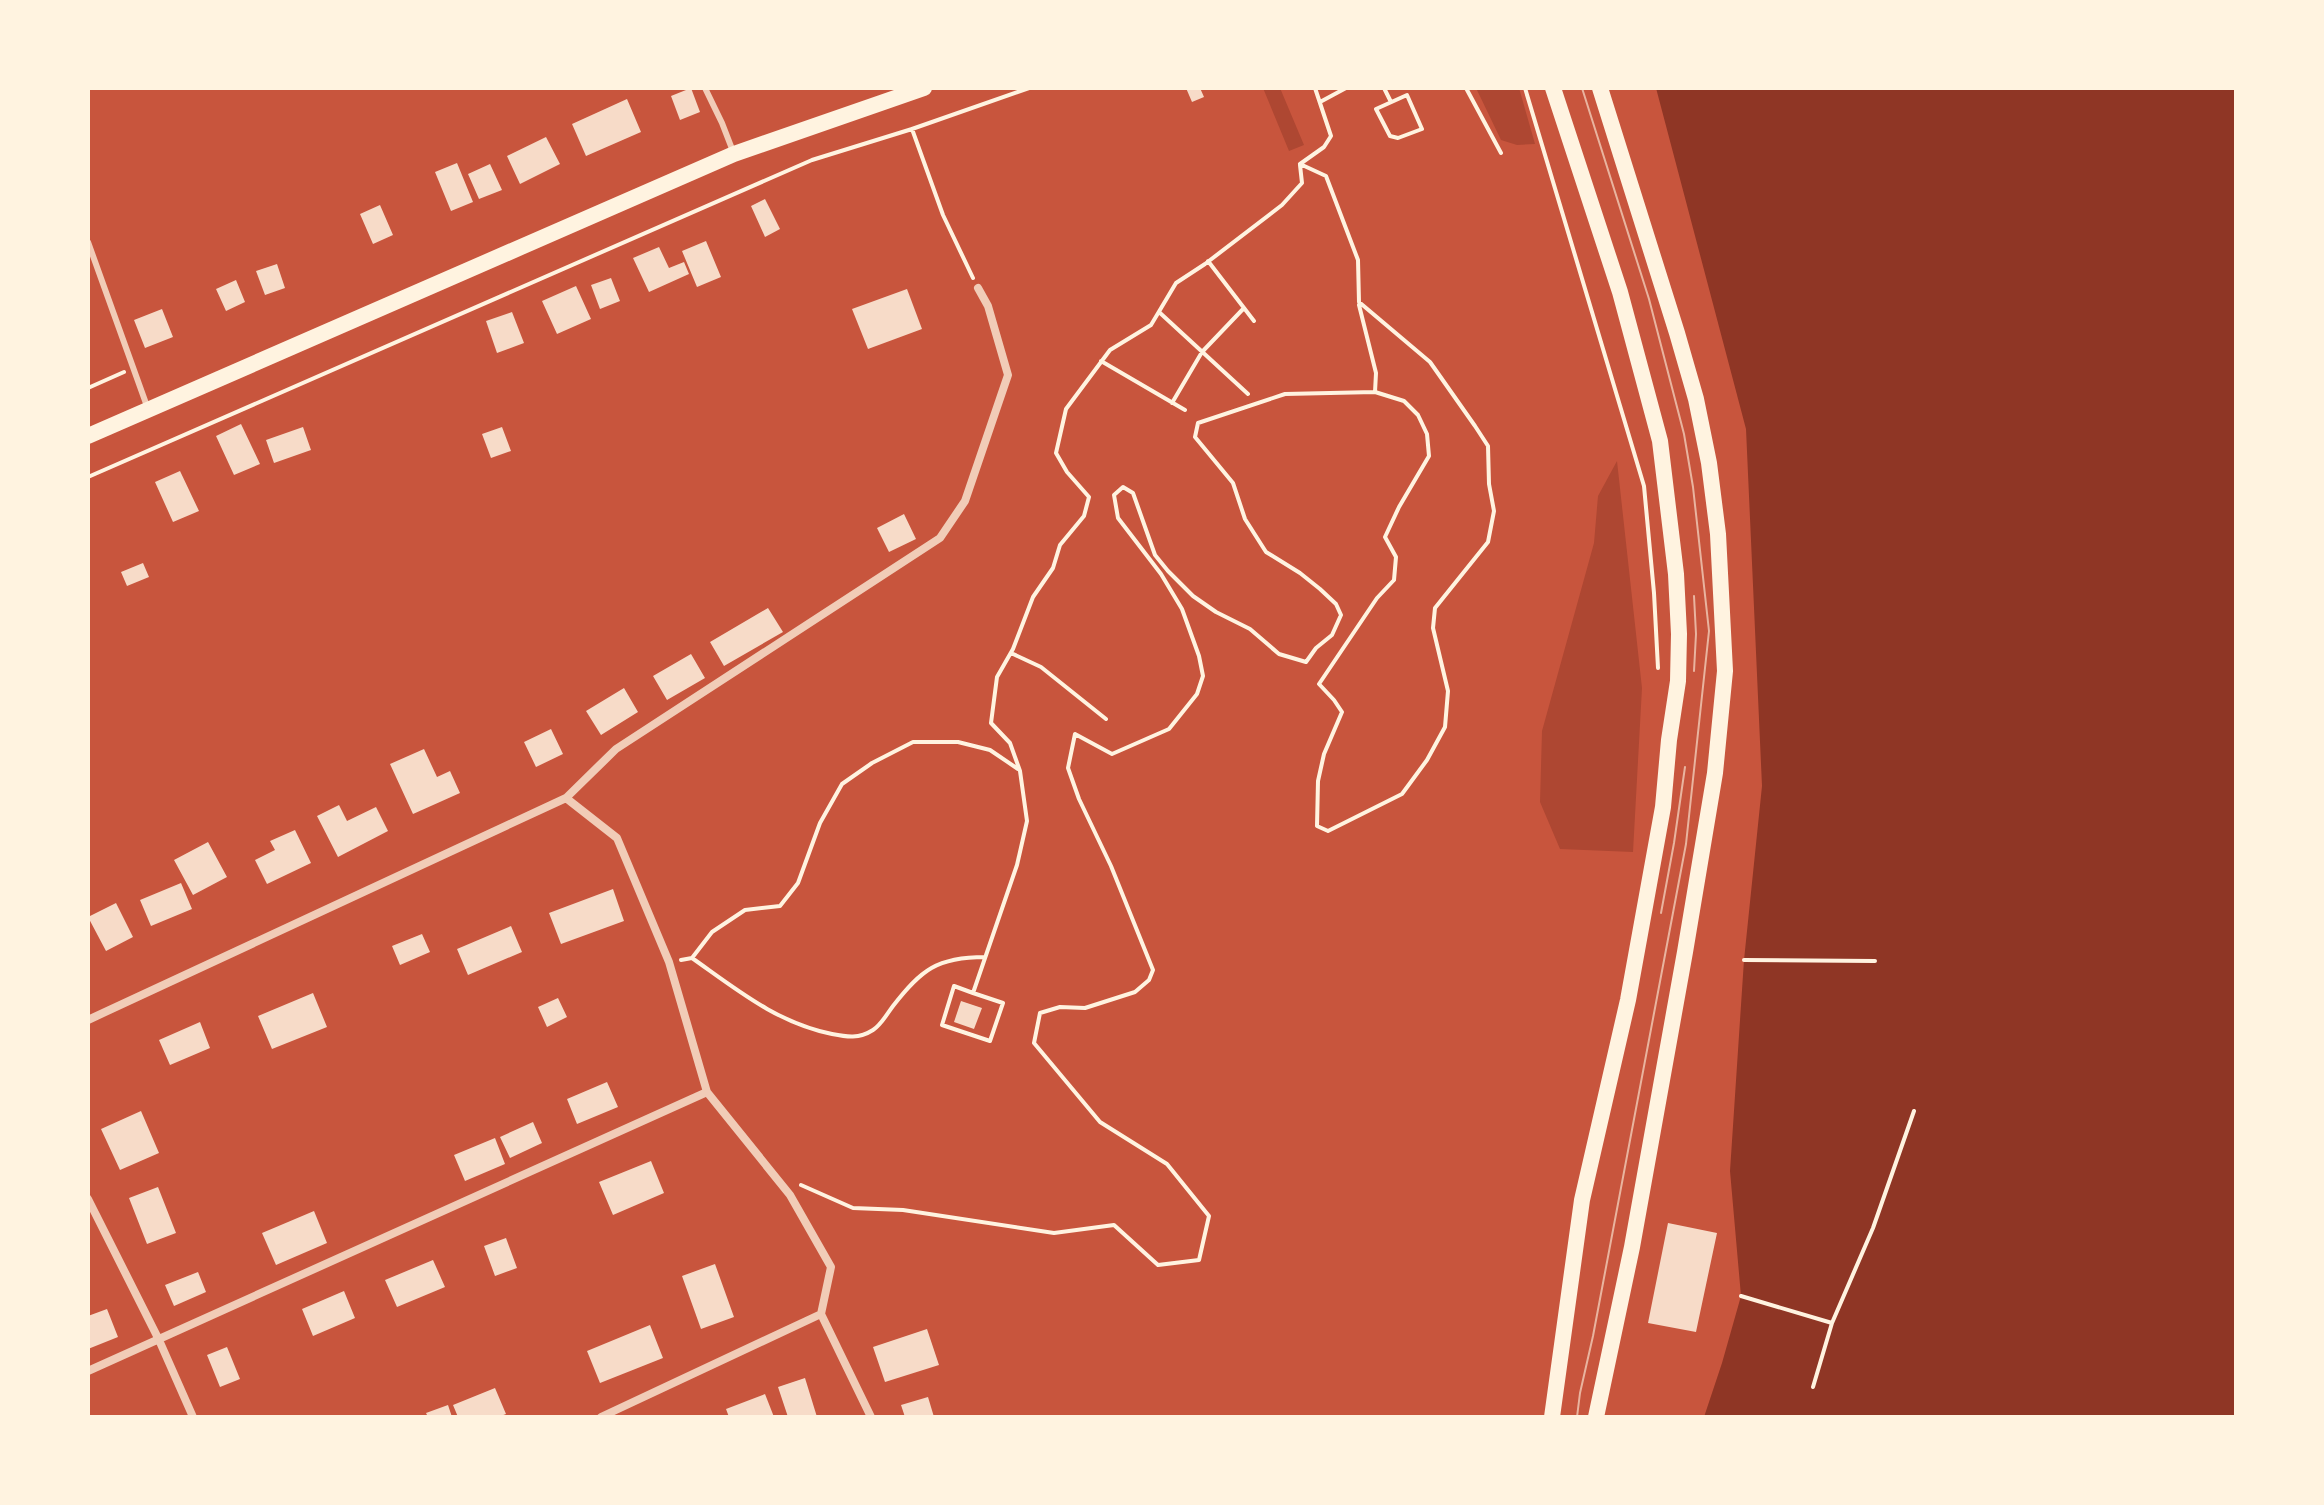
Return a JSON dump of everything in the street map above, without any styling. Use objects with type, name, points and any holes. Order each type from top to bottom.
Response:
[{"type":"main road","points":[[88,436],[734,154],[898,92],[924,88]]},
{"type":"main road","points":[[1552,1417],[1582,1200],[1628,1000],[1663,807],[1679,650],[1676,574],[1660,441],[1620,292],[1553,88]]},
{"type":"main road","points":[[1596,1417],[1632,1247],[1685,952],[1715,773],[1725,671],[1718,534],[1709,463],[1696,399],[1600,88]]},
{"type":"street","points":[[88,1020],[566,798],[616,749],[940,538],[965,501],[1008,375],[988,306],[978,288]]},
{"type":"street","points":[[566,798],[617,838],[669,962],[707,1092],[790,1195],[831,1267],[821,1314],[871,1417]]},
{"type":"street","points":[[88,1371],[707,1092]]},
{"type":"street","points":[[88,1199],[159,1340],[193,1417]]},
{"type":"street","points":[[601,1417],[821,1314]]},
{"type":"lane","points":[[705,88],[734,154]]},
{"type":"lane","points":[[88,242],[148,409]]},
{"type":"path","points":[[88,477],[799,165],[1029,88]]},
{"type":"path","points":[[1300,164],[1324,147],[1331,136],[1315,88]]},
{"type":"path","points":[[1320,102],[1346,88]]},
{"type":"path","points":[[1384,88],[1391,102]]},
{"type":"path","points":[[1466,88],[1501,153]]},
{"type":"path","points":[[1525,88],[1644,486],[1658,671]]},
{"type":"path","points":[[1407,95],[1422,129],[1398,138],[1390,136],[1376,109],[1391,102],[1407,95]]},
{"type":"path","points":[[912,129],[943,215],[978,288]]},
{"type":"path","points":[[973,993],[1017,865],[1027,821],[1020,771],[1010,743],[991,723],[997,677],[1011,653],[1033,597],[1053,568],[1060,545],[1084,516],[1089,497],[1067,472],[1056,453],[1066,409],[1110,350],[1151,325],[1176,283],[1282,205],[1302,183],[1300,164]]},
{"type":"path","points":[[1300,164],[1326,176],[1358,260],[1359,302],[1376,373],[1375,392]]},
{"type":"path","points":[[1208,261],[1254,321]]},
{"type":"path","points":[[771,1172],[853,1208],[903,1210],[1054,1233],[1114,1225],[1158,1265],[1199,1260],[1209,1216],[1167,1164],[1100,1122],[1034,1043],[1040,1013],[1060,1007],[1085,1008],[1135,992],[1149,980],[1153,970],[1068,768],[1075,734],[1112,754],[1169,729],[1197,694],[1203,676],[1182,609],[1161,574],[1118,518],[1114,495],[1123,487],[1133,493],[1155,555],[1193,596],[1250,629],[1279,654],[1306,662],[1316,648],[1332,635],[1341,615],[1336,604],[1300,573],[1266,552],[1245,519],[1233,483],[1195,437],[1198,423],[1285,394],[1375,392],[1404,401],[1418,415],[1427,434],[1429,456],[1385,537],[1396,557],[1394,580],[1377,598],[1319,684],[1342,712],[1324,754],[1318,781],[1317,826],[1328,831],[1402,794],[1427,760],[1445,727],[1448,691],[1433,628],[1435,608],[1488,542],[1494,511],[1489,484],[1488,446],[1430,362],[1359,302]]},
{"type":"path","points":[[1172,403],[1202,352],[1244,308]]},
{"type":"path","points":[[1159,312],[1248,394]]},
{"type":"path","points":[[1101,361],[1185,410]]},
{"type":"path","points":[[88,388],[133,368]]},
{"type":"path","points":[[1011,653],[1041,667],[1106,719]]},
{"type":"path","points":[[669,962],[692,958],[712,932],[745,910],[780,906],[798,883],[820,823],[842,784],[872,763],[913,742],[958,742],[990,750],[1020,771]]},
{"type":"path","points":[[692,958],[765,1010],[808,1029],[853,1038],[875,1029],[905,991],[932,966],[961,957],[985,957]]},
{"type":"path","points":[[1744,960],[1875,961]]},
{"type":"path","points":[[954,986],[973,993],[1003,1003],[990,1041],[942,1025],[954,986]]},
{"type":"path","points":[[1813,1387],[1832,1323],[1873,1228],[1914,1111]]},
{"type":"path","points":[[1741,1296],[1832,1323]]},
{"type":"shaded area","points":[[1263,88],[1280,88],[1304,145],[1289,151]]},
{"type":"shaded area","points":[[1476,88],[1519,88],[1535,144],[1517,145],[1501,140]]},
{"type":"shaded area","points":[[1656,88],[2236,88],[2236,1417],[1704,1417],[1741,1296],[1730,1171],[1744,960],[1762,786],[1746,429]]},
{"type":"shaded area","points":[[1617,461],[1642,688],[1633,852],[1560,849],[1540,802],[1542,731],[1594,543],[1598,496]]},
{"type":"building","points":[[691,88],[700,112],[680,120],[671,96]]},
{"type":"building","points":[[1186,88],[1200,88],[1204,97],[1192,102]]},
{"type":"building","points":[[627,99],[641,132],[586,156],[572,124]]},
{"type":"building","points":[[546,137],[560,164],[520,184],[507,156]]},
{"type":"building","points":[[457,163],[473,202],[451,211],[435,172]]},
{"type":"building","points":[[490,164],[502,190],[479,199],[468,174]]},
{"type":"building","points":[[765,199],[780,229],[765,237],[751,206]]},
{"type":"building","points":[[380,205],[393,235],[373,244],[360,214]]},
{"type":"building","points":[[706,241],[721,277],[697,287],[682,251]]},
{"type":"building","points":[[659,247],[669,268],[684,262],[689,274],[649,292],[633,258]]},
{"type":"building","points":[[277,264],[285,288],[265,295],[256,271]]},
{"type":"building","points":[[611,278],[620,301],[600,309],[591,285]]},
{"type":"building","points":[[236,280],[245,302],[226,311],[216,289]]},
{"type":"building","points":[[576,286],[591,319],[557,334],[542,301]]},
{"type":"building","points":[[907,289],[922,329],[868,349],[852,309]]},
{"type":"building","points":[[162,309],[173,337],[145,348],[134,320]]},
{"type":"building","points":[[512,312],[524,343],[497,353],[486,321]]},
{"type":"building","points":[[241,424],[260,464],[234,475],[216,436]]},
{"type":"building","points":[[303,427],[311,450],[274,463],[266,440]]},
{"type":"building","points":[[502,427],[511,451],[491,458],[482,434]]},
{"type":"building","points":[[180,471],[199,511],[173,522],[155,482]]},
{"type":"building","points":[[904,514],[916,539],[889,552],[877,528]]},
{"type":"building","points":[[143,563],[149,577],[127,586],[121,572]]},
{"type":"building","points":[[768,608],[783,632],[724,666],[710,642]]},
{"type":"building","points":[[691,654],[705,678],[667,700],[653,676]]},
{"type":"building","points":[[624,688],[638,712],[601,735],[586,711]]},
{"type":"building","points":[[551,729],[563,754],[536,767],[524,742]]},
{"type":"building","points":[[424,749],[437,777],[450,771],[460,793],[413,814],[390,764]]},
{"type":"building","points":[[339,805],[347,821],[376,807],[388,831],[338,857],[317,816]]},
{"type":"building","points":[[295,830],[311,863],[267,884],[255,860],[275,850],[270,841]]},
{"type":"building","points":[[208,842],[227,877],[193,895],[174,860]]},
{"type":"building","points":[[181,883],[192,909],[151,926],[140,900]]},
{"type":"building","points":[[613,889],[624,921],[561,944],[549,913]]},
{"type":"building","points":[[116,903],[133,937],[106,951],[88,917]]},
{"type":"building","points":[[511,926],[522,952],[468,975],[457,949]]},
{"type":"building","points":[[422,934],[430,952],[400,965],[392,946]]},
{"type":"building","points":[[313,993],[327,1027],[272,1049],[258,1016]]},
{"type":"building","points":[[558,998],[567,1017],[547,1027],[538,1007]]},
{"type":"building","points":[[961,1001],[982,1008],[974,1029],[954,1022]]},
{"type":"building","points":[[200,1022],[210,1048],[170,1065],[159,1040]]},
{"type":"building","points":[[607,1082],[618,1107],[577,1124],[567,1099]]},
{"type":"building","points":[[141,1111],[159,1153],[120,1170],[101,1129]]},
{"type":"building","points":[[533,1122],[542,1143],[510,1158],[500,1137]]},
{"type":"building","points":[[495,1138],[505,1164],[465,1181],[454,1155]]},
{"type":"building","points":[[651,1161],[664,1193],[613,1215],[599,1182]]},
{"type":"building","points":[[158,1187],[176,1233],[147,1244],[129,1198]]},
{"type":"building","points":[[314,1211],[327,1243],[276,1265],[262,1233]]},
{"type":"building","points":[[1668,1223],[1717,1233],[1696,1332],[1648,1323]]},
{"type":"building","points":[[506,1238],[517,1268],[495,1276],[484,1246]]},
{"type":"building","points":[[433,1260],[445,1287],[397,1307],[385,1280]]},
{"type":"building","points":[[715,1264],[734,1317],[701,1329],[682,1276]]},
{"type":"building","points":[[198,1272],[206,1292],[174,1306],[165,1285]]},
{"type":"building","points":[[344,1291],[355,1318],[313,1336],[302,1309]]},
{"type":"building","points":[[107,1309],[118,1337],[88,1349],[88,1316]]},
{"type":"building","points":[[650,1325],[663,1358],[600,1383],[587,1351]]},
{"type":"building","points":[[927,1329],[939,1365],[885,1382],[873,1347]]},
{"type":"building","points":[[227,1347],[240,1379],[220,1387],[207,1355]]},
{"type":"building","points":[[805,1378],[817,1417],[788,1417],[778,1387]]},
{"type":"building","points":[[495,1388],[506,1414],[498,1417],[458,1417],[453,1405]]},
{"type":"building","points":[[765,1394],[774,1417],[729,1417],[726,1409]]},
{"type":"building","points":[[928,1397],[934,1417],[905,1417],[901,1405]]},
{"type":"building","points":[[448,1405],[452,1417],[428,1417],[426,1413]]},
{"type":"tram line","points":[[1577,1417],[1686,844],[1709,631],[1684,434],[1649,299],[1582,88]]},
{"type":"tram line","points":[[1694,596],[1694,671]]},
{"type":"tram line","points":[[1661,913],[1685,767]]}]
